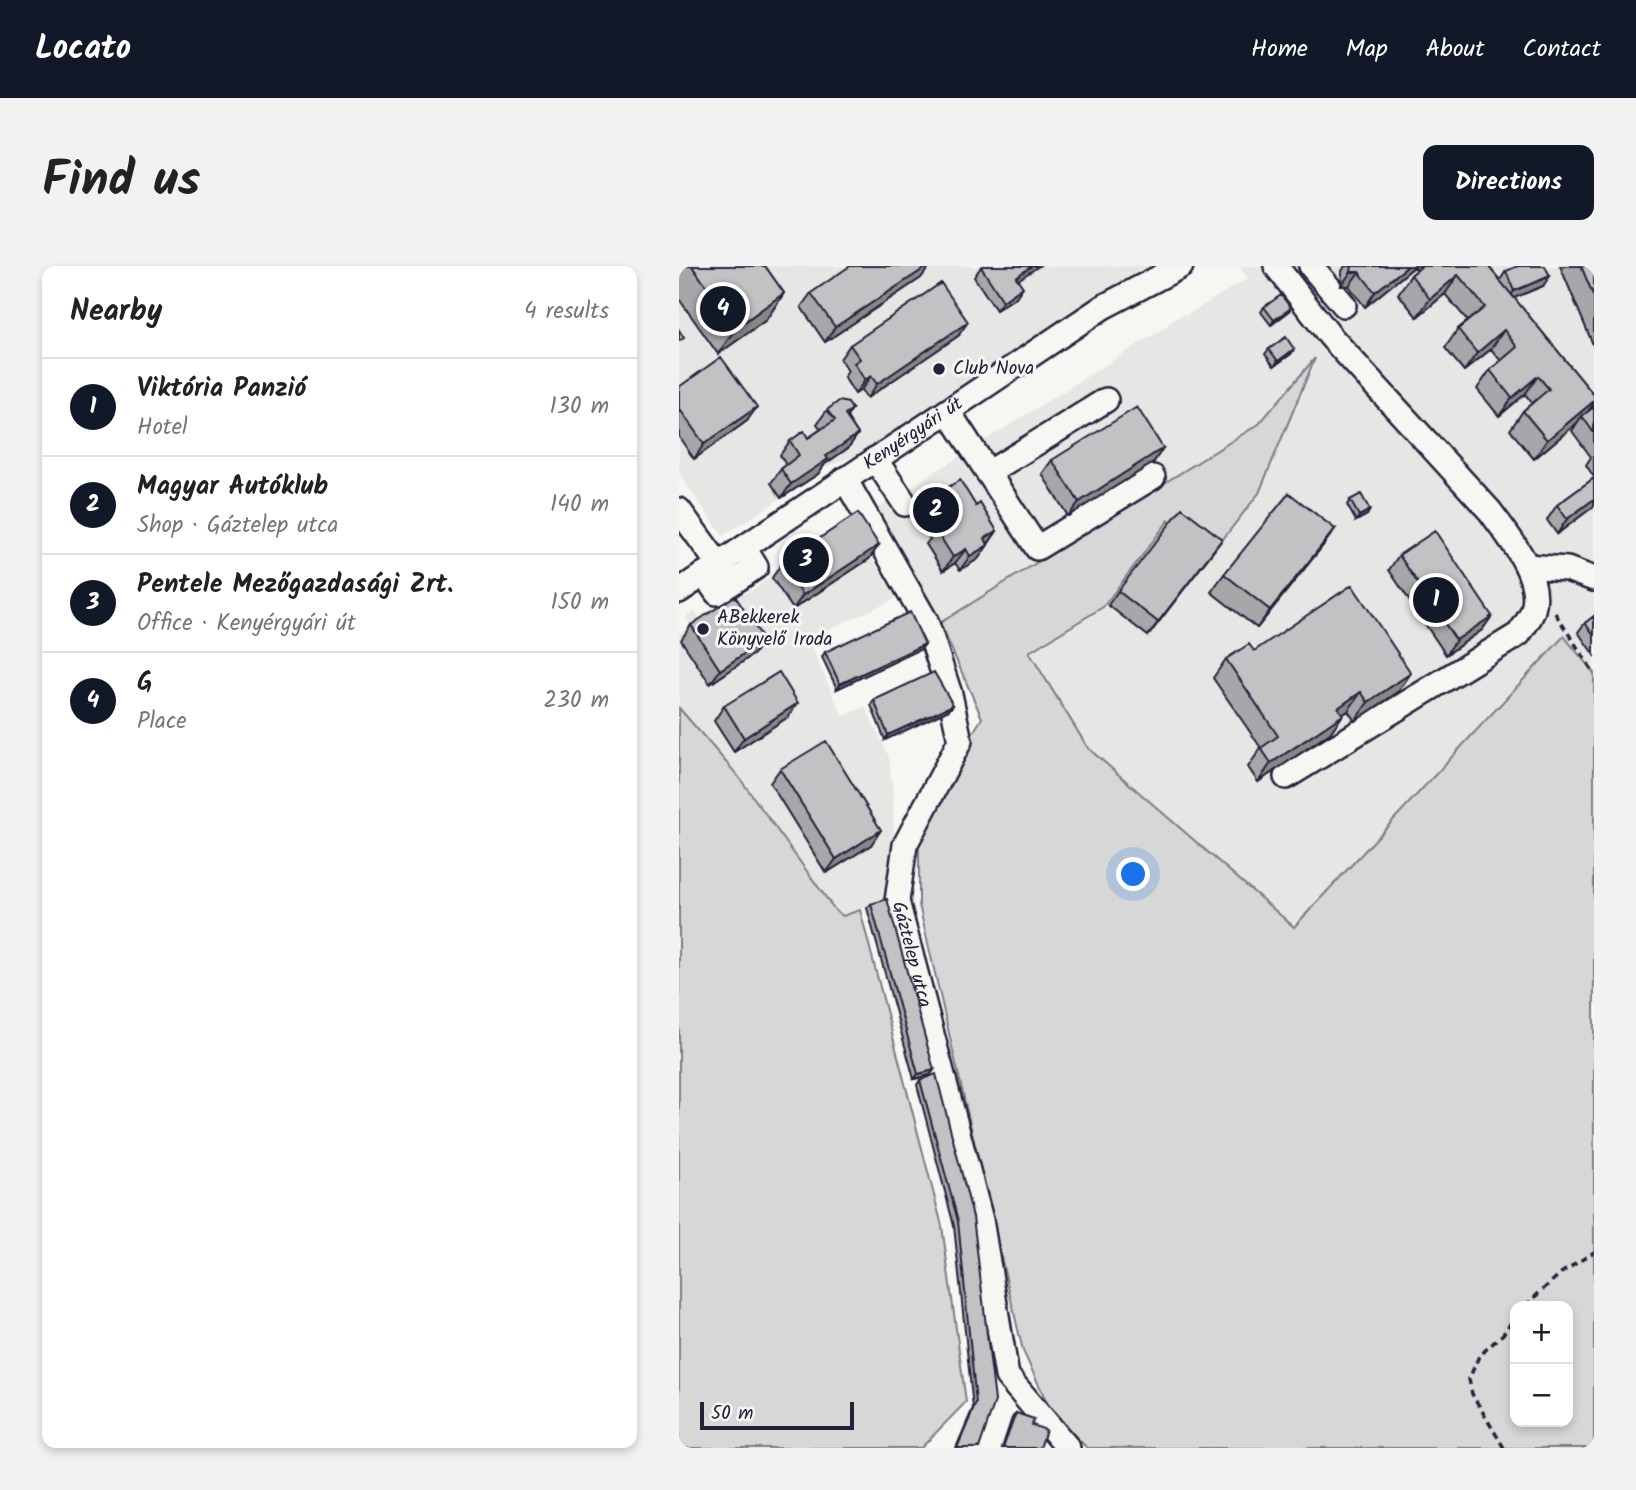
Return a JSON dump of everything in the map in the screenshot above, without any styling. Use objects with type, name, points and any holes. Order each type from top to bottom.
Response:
[{"type":"street","name":"Kenyérgyári út","points":[[679,591],[718,574],[744,548],[1103,307],[1181,266]]},
{"type":"street","points":[[1276,266],[1330,337],[1490,511],[1530,575],[1533,609],[1519,634],[1286,777]]},
{"type":"street","points":[[1311,266],[1344,306]]},
{"type":"street","points":[[988,473],[1106,400]]},
{"type":"street","points":[[948,411],[1037,548],[1153,477]]},
{"type":"street","points":[[875,459],[905,504]]},
{"type":"street","name":"Gáztelep utca","points":[[845,479],[926,621],[950,694],[960,741],[916,819],[905,845],[897,901],[981,1220],[1007,1376],[1068,1448]]},
{"type":"street","points":[[679,510],[718,574]]},
{"type":"street","points":[[1530,575],[1567,569],[1594,579]]},
{"type":"path","points":[[1530,575],[1594,673]]},
{"type":"path","points":[[1530,1301],[1561,1273],[1594,1252]]},
{"type":"path","points":[[1504,1448],[1472,1394],[1469,1379],[1479,1356],[1510,1324]]},
{"type":"shaded area","points":[[679,266],[1156,266],[1040,338],[871,450],[817,470],[818,474],[723,536],[679,474]]},
{"type":"shaded area","points":[[1239,266],[1594,266],[1594,727],[1551,651],[1294,927],[1088,748],[1029,652],[1103,607],[1169,520],[1212,553],[1259,493],[1274,457],[1259,424],[940,623],[871,512],[1169,325],[1168,323],[1184,314],[1185,316],[1248,278]]},
{"type":"shaded area","points":[[1315,358],[1259,493],[1212,553],[1169,520],[1103,607],[1029,652],[1088,748],[1294,927],[1564,636],[1594,673],[1594,1448],[1087,1448],[1051,1411],[1023,1351],[919,905],[919,821],[982,718],[940,623],[1259,424]]},
{"type":"shaded area","points":[[850,523],[897,598],[808,639],[843,717],[865,706],[889,757],[893,792],[895,896],[843,916],[835,910],[738,776],[679,710],[679,634],[691,625],[686,617],[694,611],[700,619],[733,596],[751,591],[769,578],[769,575]]},
{"type":"shaded area","points":[[679,708],[738,776],[835,910],[843,916],[860,910],[942,1226],[966,1402],[921,1448],[679,1448]]},
{"type":"building","points":[[692,266],[765,266],[784,293],[736,328]]},
{"type":"building","points":[[850,266],[928,266],[835,327],[811,293]]},
{"type":"building","points":[[1032,266],[1016,277],[1023,287],[1003,301],[981,267]]},
{"type":"building","points":[[1352,266],[1408,266],[1375,292],[1359,272],[1351,272]]},
{"type":"building","points":[[1422,266],[1488,266],[1594,395],[1594,401],[1547,440],[1523,411],[1549,389],[1538,376],[1512,398],[1490,370],[1517,347],[1504,330],[1477,353],[1458,329],[1485,307],[1458,275],[1430,299],[1411,275]]},
{"type":"building","points":[[1518,266],[1545,266],[1550,276],[1514,291],[1506,271]]},
{"type":"building","points":[[1581,266],[1594,266],[1594,297]]},
{"type":"building","points":[[941,283],[968,322],[877,384],[871,376],[865,380],[854,363],[860,359],[850,345]]},
{"type":"building","points":[[1281,295],[1291,308],[1274,320],[1264,307]]},
{"type":"building","points":[[1286,337],[1294,349],[1278,361],[1269,349]]},
{"type":"building","points":[[721,357],[757,407],[704,444],[679,408],[679,387]]},
{"type":"building","points":[[839,401],[848,403],[852,409],[845,415],[858,434],[791,484],[781,469],[799,455],[790,441],[804,431],[808,438],[835,420],[827,410]]},
{"type":"building","points":[[1137,407],[1163,448],[1079,502],[1052,460]]},
{"type":"building","points":[[1594,407],[1594,433],[1582,416]]},
{"type":"building","points":[[1594,478],[1594,499],[1567,519],[1557,505]]},
{"type":"building","points":[[960,480],[976,506],[980,503],[997,531],[985,538],[988,545],[970,556],[966,549],[953,557],[936,530],[941,527],[925,501]]},
{"type":"building","points":[[1289,493],[1335,529],[1270,610],[1224,574]]},
{"type":"building","points":[[1361,494],[1370,510],[1359,516],[1350,500]]},
{"type":"building","points":[[1182,508],[1222,539],[1158,622],[1118,591]]},
{"type":"building","points":[[858,513],[879,545],[803,595],[782,563]]},
{"type":"building","points":[[1435,531],[1492,616],[1456,640],[1399,555]]},
{"type":"building","points":[[1352,585],[1411,673],[1368,702],[1361,692],[1338,708],[1343,715],[1271,763],[1261,748],[1278,736],[1226,659],[1249,644],[1254,651]]},
{"type":"building","points":[[735,596],[764,640],[720,670],[691,625]]},
{"type":"building","points":[[910,612],[925,644],[840,684],[825,652]]},
{"type":"building","points":[[1594,616],[1594,635],[1585,623]]},
{"type":"building","points":[[779,672],[798,703],[744,738],[724,706]]},
{"type":"building","points":[[934,672],[953,705],[888,735],[874,700]]},
{"type":"building","points":[[826,741],[881,830],[836,859],[780,769]]},
{"type":"building","points":[[887,899],[934,1070],[918,1074],[871,904]]},
{"type":"building","points":[[936,1074],[973,1217],[995,1401],[979,1448],[957,1448],[976,1403],[958,1221],[920,1080]]},
{"type":"building","points":[[1016,1413],[1034,1419],[1032,1425],[1046,1430],[1040,1448],[1003,1448]]},
{"type":"place","name":"G","points":[[723,309]]},
{"type":"place","name":"Club Nova","points":[[939,369]]},
{"type":"place","name":"Magyar Autóklub","points":[[936,510]]},
{"type":"place","name":"Pentele Mezőgazdasági Zrt.","points":[[806,560]]},
{"type":"place","name":"Viktória Panzió","points":[[1436,600]]},
{"type":"place","name":"ABekkerek Könyvelő Iroda","points":[[703,629]]}]
